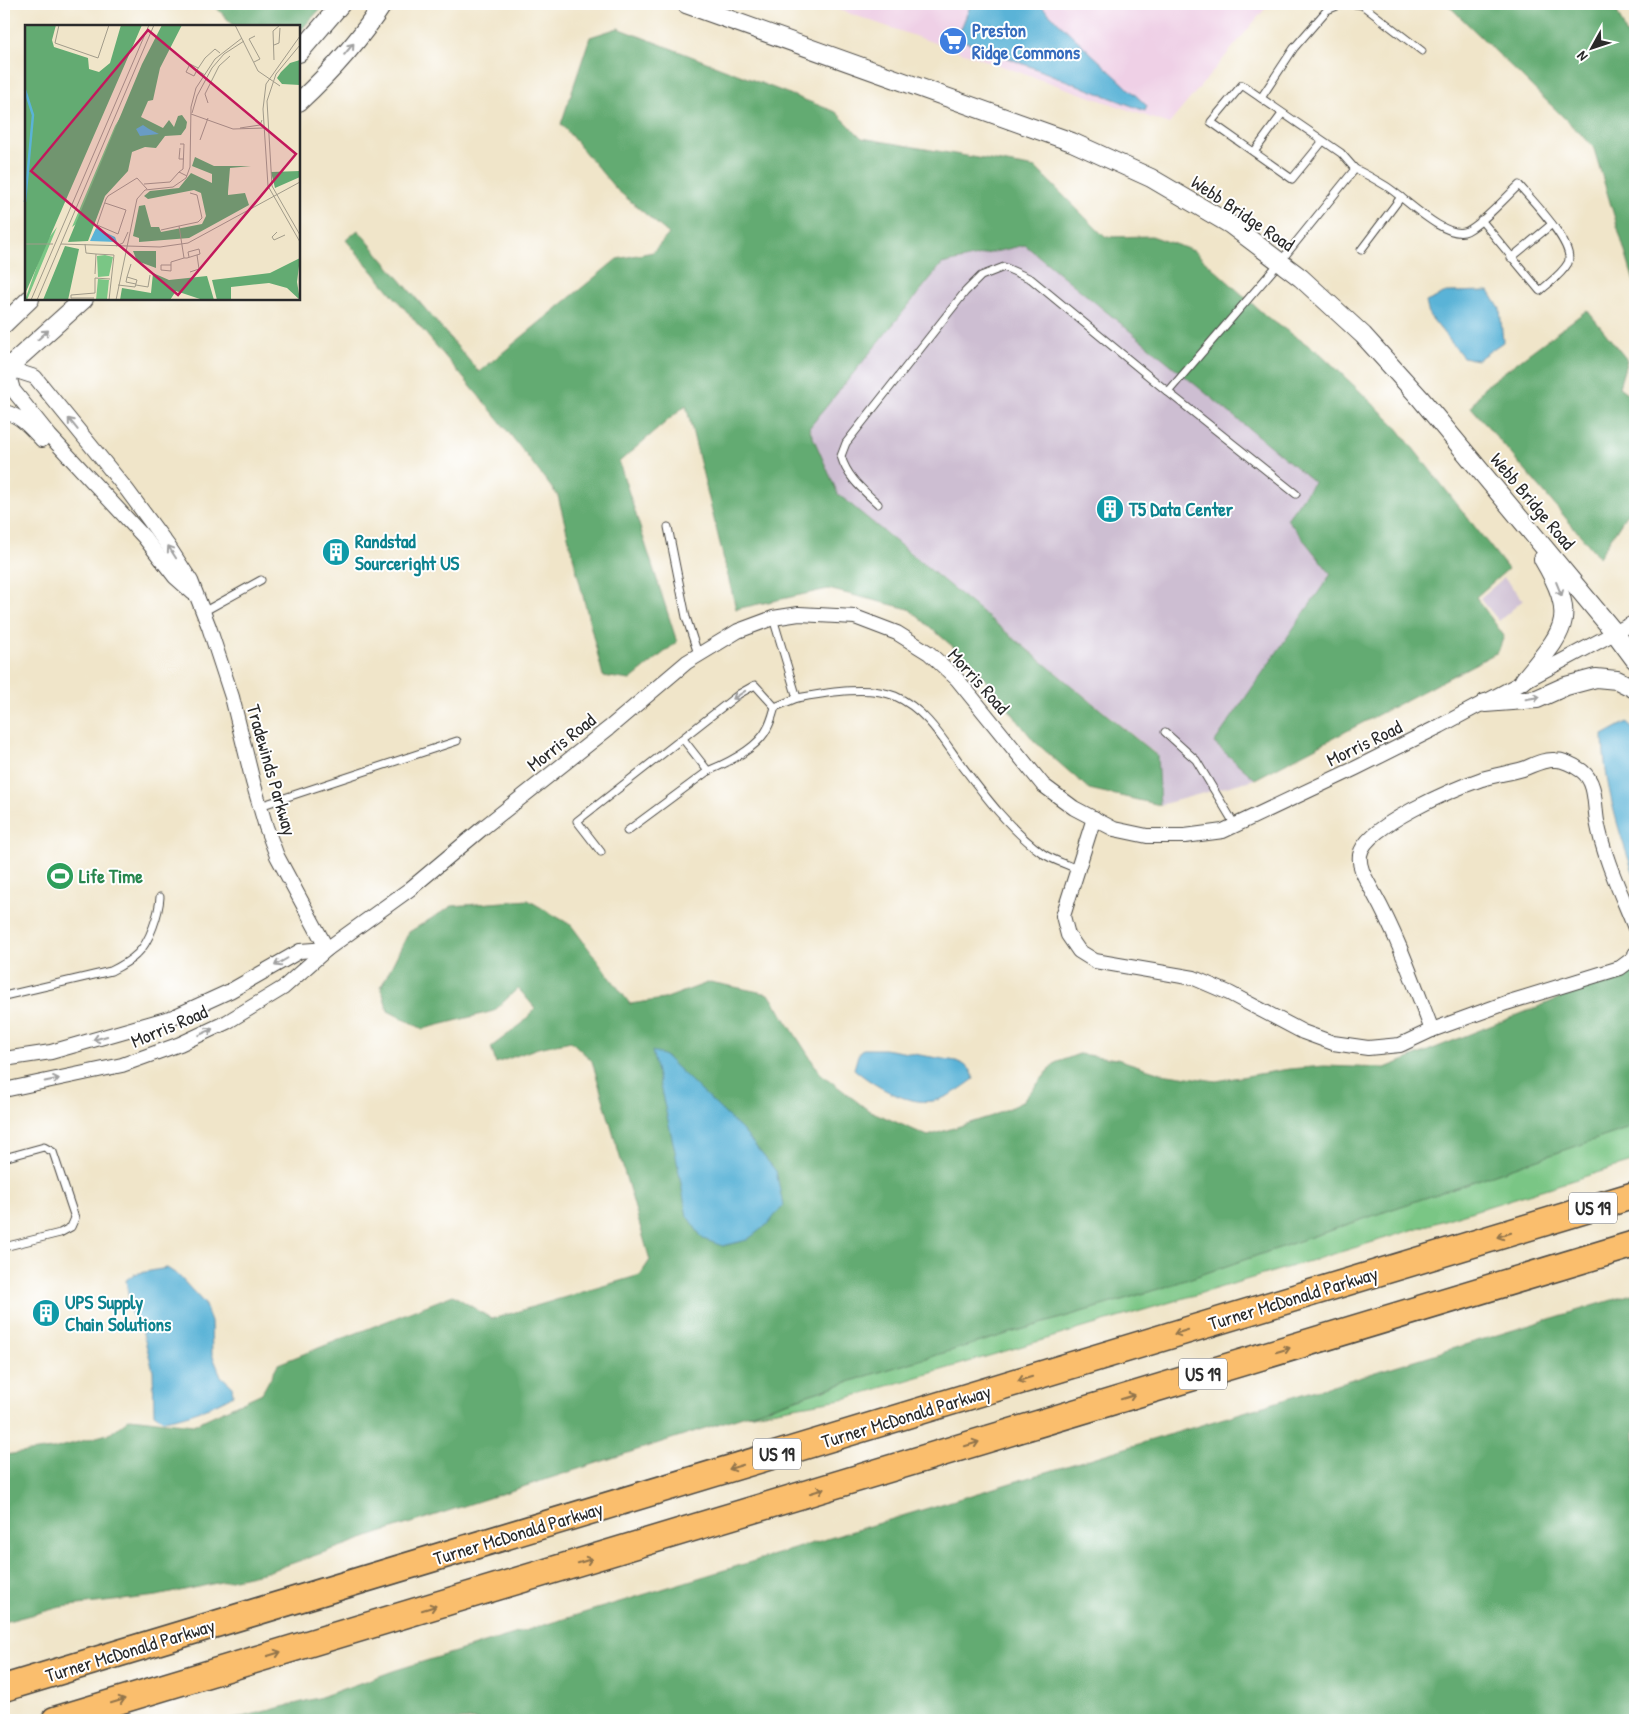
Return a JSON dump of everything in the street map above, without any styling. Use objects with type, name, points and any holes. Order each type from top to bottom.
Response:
[{"type":"highway","name":"Turner McDonald Parkway","points":[[4,1688],[1635,1195]]},
{"type":"highway","name":"US 19","points":[[54,1720],[1635,1244]]},
{"type":"street","points":[[300,52],[341,4]]},
{"type":"street","name":"Webb Bridge Road","points":[[686,4],[1072,142],[1151,178],[1231,225],[1301,278],[1363,335],[1420,398],[1616,633],[1635,660]]},
{"type":"street","points":[[300,101],[335,65],[383,5]]},
{"type":"street","points":[[4,324],[29,300]]},
{"type":"street","points":[[5,368],[83,300]]},
{"type":"street","name":"Tradewinds Parkway","points":[[5,368],[15,393],[50,436],[144,537],[175,577],[196,595]]},
{"type":"street","name":"Tradewinds Parkway","points":[[5,368],[35,377],[127,490],[169,547],[191,581],[232,697],[260,806],[277,856],[327,949]]},
{"type":"street","name":"Tradewinds Parkway","points":[[4,412],[14,414],[31,428],[77,476],[144,537]]},
{"type":"street","points":[[1518,516],[1555,580],[1564,605],[1564,617],[1557,637],[1524,680]]},
{"type":"street","name":"Morris Road","points":[[4,1090],[122,1065],[180,1044],[227,1022],[283,988],[327,949],[410,889],[698,654],[738,631],[773,618],[799,614],[855,617],[896,633],[929,653],[957,679],[1043,785],[1074,808],[1114,830],[1147,836],[1185,836],[1223,831],[1235,826],[1485,703],[1524,680],[1635,622]]},
{"type":"street","points":[[1485,703],[1537,699],[1566,686],[1596,678],[1617,680],[1635,689]]},
{"type":"street","points":[[1432,1030],[1385,915],[1362,871],[1360,862],[1360,854],[1367,841],[1416,807],[1448,792],[1484,779],[1523,769],[1542,761],[1556,760],[1570,763],[1584,773],[1590,782],[1595,798],[1597,821],[1606,860],[1635,928]]},
{"type":"street","points":[[1094,818],[1063,916],[1068,935],[1079,952],[1095,961],[1194,978],[1230,993],[1304,1032],[1333,1043],[1368,1048],[1400,1044],[1432,1030],[1506,1003],[1620,968],[1634,957],[1635,954]]},
{"type":"street","name":"Morris Road","points":[[4,1060],[51,1052],[173,1017],[230,991],[300,951],[327,949]]},
{"type":"lane","points":[[1261,98],[1294,48],[1327,10],[1342,4]]},
{"type":"lane","points":[[1355,4],[1362,5],[1422,51]]},
{"type":"lane","points":[[1323,141],[1292,179],[1211,122],[1242,85],[1341,153],[1356,169],[1387,186],[1440,226],[1459,234],[1468,231],[1519,185],[1552,224],[1568,249],[1569,261],[1562,272],[1540,291],[1481,220]]},
{"type":"lane","points":[[1254,152],[1282,114]]},
{"type":"lane","points":[[1168,392],[1280,262],[1356,169]]},
{"type":"lane","points":[[1361,250],[1401,197]]},
{"type":"lane","points":[[1511,258],[1552,224]]},
{"type":"lane","points":[[878,504],[858,486],[845,469],[841,456],[846,443],[965,292],[981,276],[1004,267],[1031,279],[1296,494]]},
{"type":"lane","points":[[668,526],[686,617],[698,654]]},
{"type":"lane","points":[[203,612],[260,580]]},
{"type":"lane","points":[[773,618],[797,698]]},
{"type":"lane","points":[[601,852],[577,821],[739,694],[755,685],[775,707]]},
{"type":"lane","points":[[627,831],[708,771],[736,759],[763,736],[768,728],[775,707],[797,698],[868,690],[894,696],[915,708],[938,731],[987,798],[1017,831],[1043,854],[1077,868]]},
{"type":"lane","points":[[1165,732],[1196,760],[1235,826]]},
{"type":"lane","points":[[683,739],[708,771]]},
{"type":"lane","points":[[260,806],[457,741]]},
{"type":"lane","points":[[4,996],[111,971],[127,963],[139,952],[147,938],[159,910],[160,897]]},
{"type":"lane","points":[[4,1158],[44,1147],[53,1152],[75,1218],[70,1228],[60,1233],[4,1247]]},
{"type":"shaded area","points":[[822,4],[1269,4],[1169,124]]},
{"type":"shaded area","points":[[1025,245],[1314,482],[1287,519],[1331,574],[1214,743],[1255,779],[1160,805],[1157,755],[838,494],[809,427],[942,264]]},
{"type":"shaded area","points":[[1504,578],[1523,600],[1499,621],[1480,598]]},
{"type":"green space","points":[[213,4],[325,4],[300,31],[300,25],[233,25]]},
{"type":"green space","points":[[1447,4],[1614,4],[1626,33],[1635,44],[1635,285],[1593,146]]},
{"type":"green space","points":[[618,28],[836,112],[862,138],[1036,168],[1105,237],[1152,236],[1194,251],[1267,317],[1321,354],[1394,424],[1508,569],[1476,597],[1504,636],[1498,652],[1255,779],[1214,743],[1331,574],[1287,519],[1314,482],[1025,245],[942,264],[809,428],[838,494],[1157,756],[1160,805],[1089,789],[1034,741],[972,663],[909,609],[828,589],[736,609],[686,405],[619,462],[677,642],[630,680],[603,676],[558,496],[495,415],[346,240],[358,230],[479,372],[617,259],[653,252],[669,234],[616,189],[561,124],[590,37]]},
{"type":"green space","points":[[1587,310],[1627,360],[1619,387],[1635,399],[1635,501],[1599,557],[1471,407],[1484,387]]},
{"type":"green space","points":[[528,900],[571,925],[630,1004],[664,999],[710,982],[769,994],[820,1073],[868,1110],[928,1136],[992,1116],[1022,1102],[1055,1063],[1079,1054],[1117,1059],[1161,1073],[1216,1081],[1289,1069],[1324,1066],[1385,1068],[1635,968],[1635,1126],[1165,1287],[876,1373],[380,1533],[267,1572],[157,1596],[61,1607],[4,1622],[4,1455],[53,1449],[111,1433],[130,1418],[193,1425],[262,1393],[278,1364],[453,1295],[492,1319],[640,1275],[650,1260],[592,1061],[571,1041],[538,1048],[496,1063],[491,1047],[523,1023],[535,1008],[518,988],[494,1011],[423,1029],[388,1011],[381,987],[409,932],[452,906]]},
{"type":"green space","points":[[1635,1126],[1635,1161],[1357,1247],[847,1398],[747,1415],[876,1373],[1165,1287]]},
{"type":"green space","points":[[1635,1293],[1635,1720],[230,1720],[318,1698],[396,1670]]},
{"type":"water","points":[[971,4],[1039,4],[1147,106],[1145,111],[964,41],[960,31]]},
{"type":"water","points":[[1489,291],[1500,309],[1503,342],[1477,360],[1463,357],[1429,315],[1426,302],[1448,292]]},
{"type":"water","points":[[1627,722],[1635,732],[1635,877],[1613,807],[1606,771],[1603,735]]},
{"type":"water","points":[[863,1049],[884,1049],[956,1061],[968,1067],[974,1079],[939,1100],[912,1100],[881,1088],[854,1069],[858,1055]]},
{"type":"water","points":[[652,1051],[665,1056],[742,1130],[776,1171],[783,1205],[769,1223],[747,1240],[723,1246],[703,1239],[687,1216],[675,1151]]},
{"type":"water","points":[[167,1268],[178,1275],[204,1303],[211,1321],[212,1354],[221,1376],[232,1386],[233,1395],[200,1410],[180,1417],[163,1420],[154,1414],[153,1370],[142,1330],[131,1314],[126,1280],[134,1274]]},
{"type":"place","name":"Preston Ridge Commons","points":[[953,41]]},
{"type":"place","name":"T5 Data Center","points":[[1110,509]]},
{"type":"place","name":"Randstad Sourceright US","points":[[336,552]]},
{"type":"place","name":"Life Time","points":[[60,876]]},
{"type":"place","name":"UPS Supply Chain Solutions","points":[[46,1313]]}]
